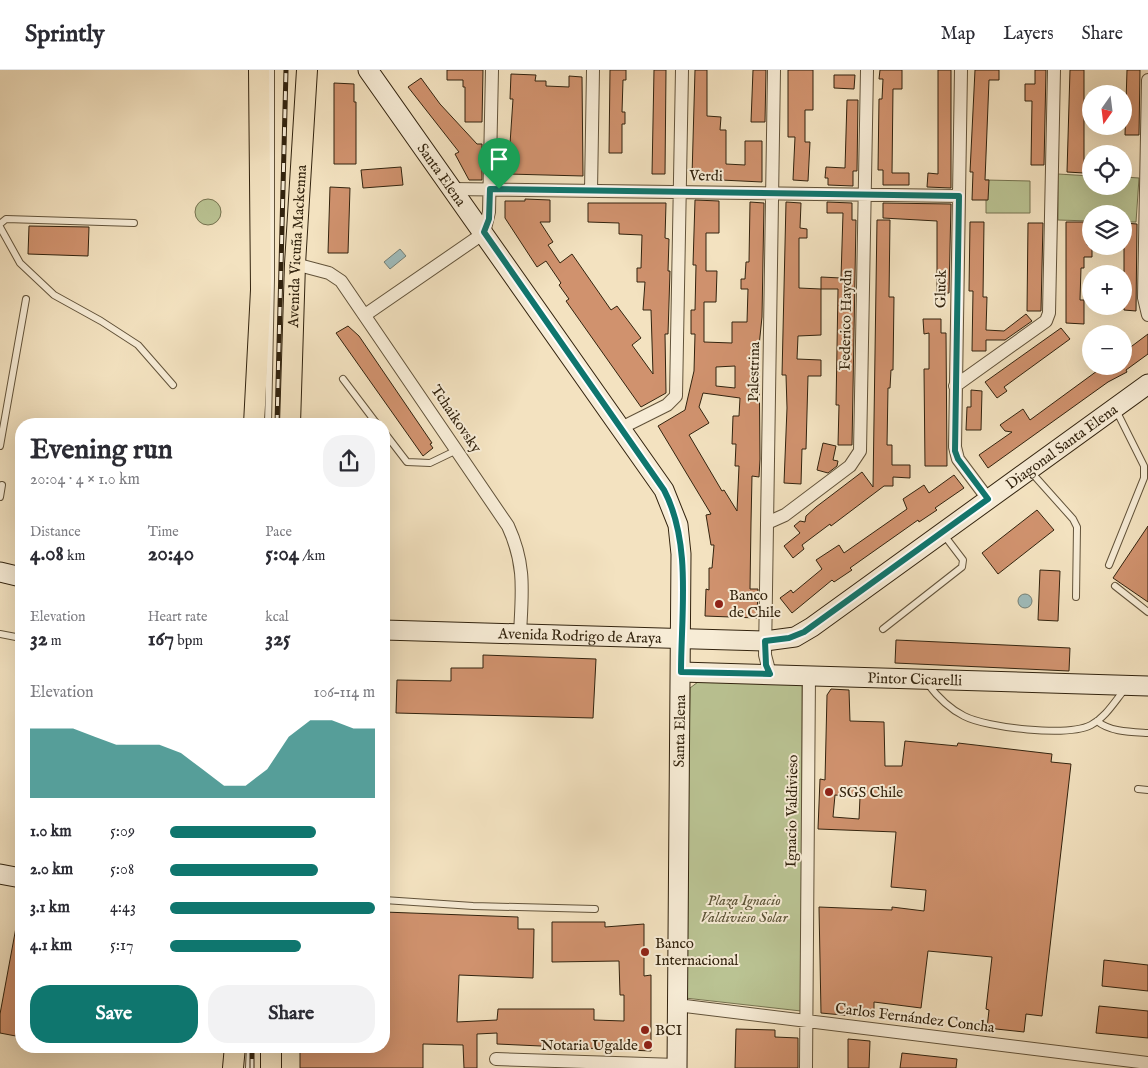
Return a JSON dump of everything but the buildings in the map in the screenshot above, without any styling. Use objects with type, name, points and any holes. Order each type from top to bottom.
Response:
[{"type":"main road","points":[[254,418],[261,290],[259,70]]},
{"type":"main road","name":"Avenida Vicuña Mackenna","points":[[290,418],[294,264],[307,70]]},
{"type":"main road","name":"Santa Elena","points":[[368,70],[664,490],[678,525],[682,554],[677,1066]]},
{"type":"main road","name":"Diagonal Santa Elena","points":[[770,641],[804,632],[1148,384]]},
{"type":"main road","points":[[0,572],[15,575]]},
{"type":"main road","name":"Avenida Rodrigo de Araya","points":[[390,630],[770,641]]},
{"type":"main road","name":"Pintor Cicarelli","points":[[681,672],[1148,686]]},
{"type":"main road","points":[[0,874],[15,877]]},
{"type":"main road","points":[[233,1068],[234,1053]]},
{"type":"main road","points":[[271,1053],[271,1068]]},
{"type":"street","points":[[365,315],[484,232],[489,219],[492,70]]},
{"type":"street","points":[[591,191],[593,70]]},
{"type":"street","points":[[621,428],[668,405],[676,396],[682,70]]},
{"type":"street","name":"Palestrina","points":[[770,674],[766,665],[770,641],[768,523],[774,70]]},
{"type":"street","name":"Federico Haydn","points":[[768,523],[785,515],[850,466],[860,451],[867,70]]},
{"type":"street","name":"Gluck","points":[[961,70],[956,455],[988,499]]},
{"type":"street","points":[[956,386],[1046,320],[1049,304],[1054,70]]},
{"type":"street","points":[[1148,80],[1144,298],[1148,315]]},
{"type":"street","name":"Verdi","points":[[452,189],[959,196]]},
{"type":"street","name":"Tchaikovsky","points":[[294,264],[329,273],[341,281],[508,526],[517,545],[522,566],[520,634]]},
{"type":"street","name":"Ignacio Valdivieso","points":[[806,1068],[809,675]]},
{"type":"street","name":"Carlos Fernández Concha","points":[[677,1005],[1148,1062]]},
{"type":"street","points":[[496,1058],[677,1066]]},
{"type":"lane","points":[[268,418],[272,279],[271,70]]},
{"type":"lane","points":[[291,196],[297,102]]},
{"type":"lane","points":[[282,418],[290,215]]},
{"type":"lane","points":[[134,223],[6,219],[0,225],[20,263],[54,295],[101,321],[138,345],[173,386]]},
{"type":"lane","points":[[0,446],[26,299]]},
{"type":"lane","points":[[343,379],[373,418]]},
{"type":"lane","points":[[1109,565],[1144,478],[1144,466],[1115,408]]},
{"type":"lane","points":[[390,440],[407,462],[430,462],[457,450]]},
{"type":"lane","points":[[1029,469],[1073,519],[1077,528],[1076,597]]},
{"type":"lane","points":[[0,498],[2,485]]},
{"type":"lane","points":[[883,629],[962,566],[963,560],[942,532]]},
{"type":"lane","points":[[1115,586],[1148,612]]},
{"type":"lane","points":[[0,634],[15,637]]},
{"type":"lane","points":[[925,680],[935,694],[962,716],[984,725],[1067,732],[1090,726],[1097,721],[1127,686]]},
{"type":"lane","points":[[1097,721],[1104,727],[1112,729],[1148,733]]},
{"type":"lane","points":[[1138,789],[1148,790]]},
{"type":"lane","points":[[390,900],[473,906],[595,908]]},
{"type":"lane","points":[[249,1068],[250,1053]]},
{"type":"lane","points":[[264,1068],[265,1053]]},
{"type":"green space","points":[[1058,174],[1082,175],[1082,195],[1132,195],[1132,178],[1139,178],[1136,222],[1132,222],[1132,205],[1082,205],[1082,221],[1058,220]]},
{"type":"green space","points":[[986,180],[1030,181],[1030,213],[986,213]]},
{"type":"green space","points":[[208,199],[217,203],[221,212],[217,221],[208,225],[199,221],[195,212],[199,203]]},
{"type":"green space","name":"Plaza Ignacio Valdivieso Solar","points":[[702,679],[802,682],[801,1011],[685,998],[690,688]]},
{"type":"water","points":[[400,249],[406,256],[390,269],[384,262]]},
{"type":"water","points":[[1022,594],[1028,594],[1032,601],[1028,608],[1022,608],[1018,604],[1018,598]]},
{"type":"railway","points":[[277,418],[286,70]]},
{"type":"railway","points":[[252,1053],[252,1068]]},
{"type":"place","name":"Banco de Chile","points":[[719,604]]},
{"type":"place","name":"SGS Chile","points":[[829,792]]},
{"type":"place","name":"Banco Internacional","points":[[645,952]]},
{"type":"place","name":"BCI","points":[[645,1030]]},
{"type":"place","name":"Notaria Ugalde","points":[[648,1045]]},
{"type":"route","points":[[490,189],[499,189],[959,196],[955,451],[958,459],[988,499],[804,632],[795,637],[765,641],[766,665],[770,674],[681,672],[682,554],[678,525],[670,501],[484,232],[490,212],[490,189]]}]
